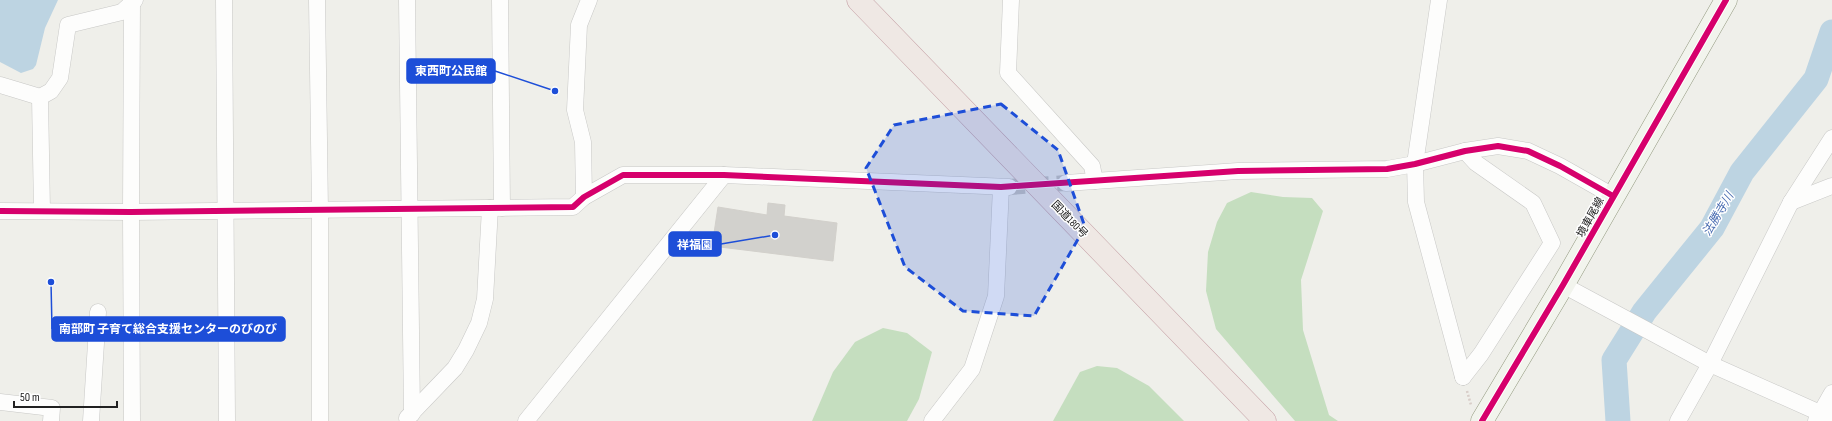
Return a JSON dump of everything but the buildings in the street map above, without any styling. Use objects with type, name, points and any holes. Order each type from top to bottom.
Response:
[{"type":"highway","name":"国道180号","points":[[858,0],[1265,421]]},
{"type":"main road","name":"境車尾線","points":[[1477,414],[1563,285],[1726,0]]},
{"type":"street","points":[[0,85],[40,97],[51,91],[60,78],[68,25],[122,12],[133,0]]},
{"type":"street","points":[[132,421],[131,212],[133,0]]},
{"type":"street","points":[[224,0],[227,421]]},
{"type":"street","points":[[317,0],[320,210],[320,421]]},
{"type":"street","points":[[407,0],[409,209],[408,418]]},
{"type":"street","points":[[408,418],[454,368],[466,350],[480,318],[485,299],[496,208],[500,0]]},
{"type":"street","points":[[584,197],[582,142],[575,110],[579,25],[589,0]]},
{"type":"street","points":[[1011,0],[1008,73],[1092,166],[1095,180]]},
{"type":"street","points":[[1438,0],[1415,164],[1416,202],[1463,377]]},
{"type":"street","points":[[40,97],[42,211]]},
{"type":"street","points":[[1678,421],[1710,364],[1791,202],[1832,138]]},
{"type":"street","points":[[1066,183],[1238,171],[1387,169],[1415,164],[1464,151],[1498,146],[1528,151],[1560,166],[1613,196]]},
{"type":"street","points":[[1463,377],[1482,354],[1552,243],[1533,203],[1476,163],[1464,151]]},
{"type":"street","points":[[0,211],[131,212],[573,207],[584,197],[623,175],[724,175],[1005,187],[996,296],[972,369],[932,421]]},
{"type":"street","points":[[526,421],[724,175]]},
{"type":"street","points":[[1791,202],[1832,186]]},
{"type":"street","points":[[1563,285],[1710,364],[1822,416],[1832,393]]},
{"type":"street","points":[[91,421],[98,312]]},
{"type":"street","points":[[0,402],[52,408],[51,421]]},
{"type":"path","points":[[1463,377],[1477,414]]},
{"type":"highlighted area","points":[[1001,104],[1058,150],[1085,227],[1034,316],[963,311],[905,267],[866,168],[894,125]]},
{"type":"green space","points":[[1251,192],[1283,197],[1312,198],[1323,211],[1301,280],[1303,330],[1329,415],[1338,421],[1295,421],[1216,329],[1206,291],[1208,252],[1217,222],[1227,203]]},
{"type":"green space","points":[[883,328],[907,333],[932,352],[919,399],[907,421],[812,421],[833,372],[855,342]]},
{"type":"green space","points":[[1097,366],[1117,368],[1149,386],[1184,421],[1053,421],[1080,372]]},
{"type":"water","points":[[0,0],[58,0],[45,28],[36,65],[33,69],[21,73],[0,62]]},
{"type":"waterway","name":"法勝寺川","points":[[1618,421],[1614,360],[1644,312],[1712,228],[1742,172],[1816,79],[1832,32]]},
{"type":"tunnel","points":[[1009,187],[1066,183]]},
{"type":"cycle path","points":[[1482,421],[1563,285],[1726,0]]},
{"type":"cycle path","points":[[0,211],[131,212],[573,207],[584,197],[623,175],[724,175],[1001,187],[1238,171],[1387,169],[1415,164],[1465,151],[1498,146],[1528,151],[1560,166],[1613,196]]},
{"type":"place","name":"東西町公民館","points":[[555,91]]},
{"type":"place","name":"祥福園","points":[[775,235]]},
{"type":"place","name":"南部町 子育て総合支援センターのびのび","points":[[51,282]]}]
